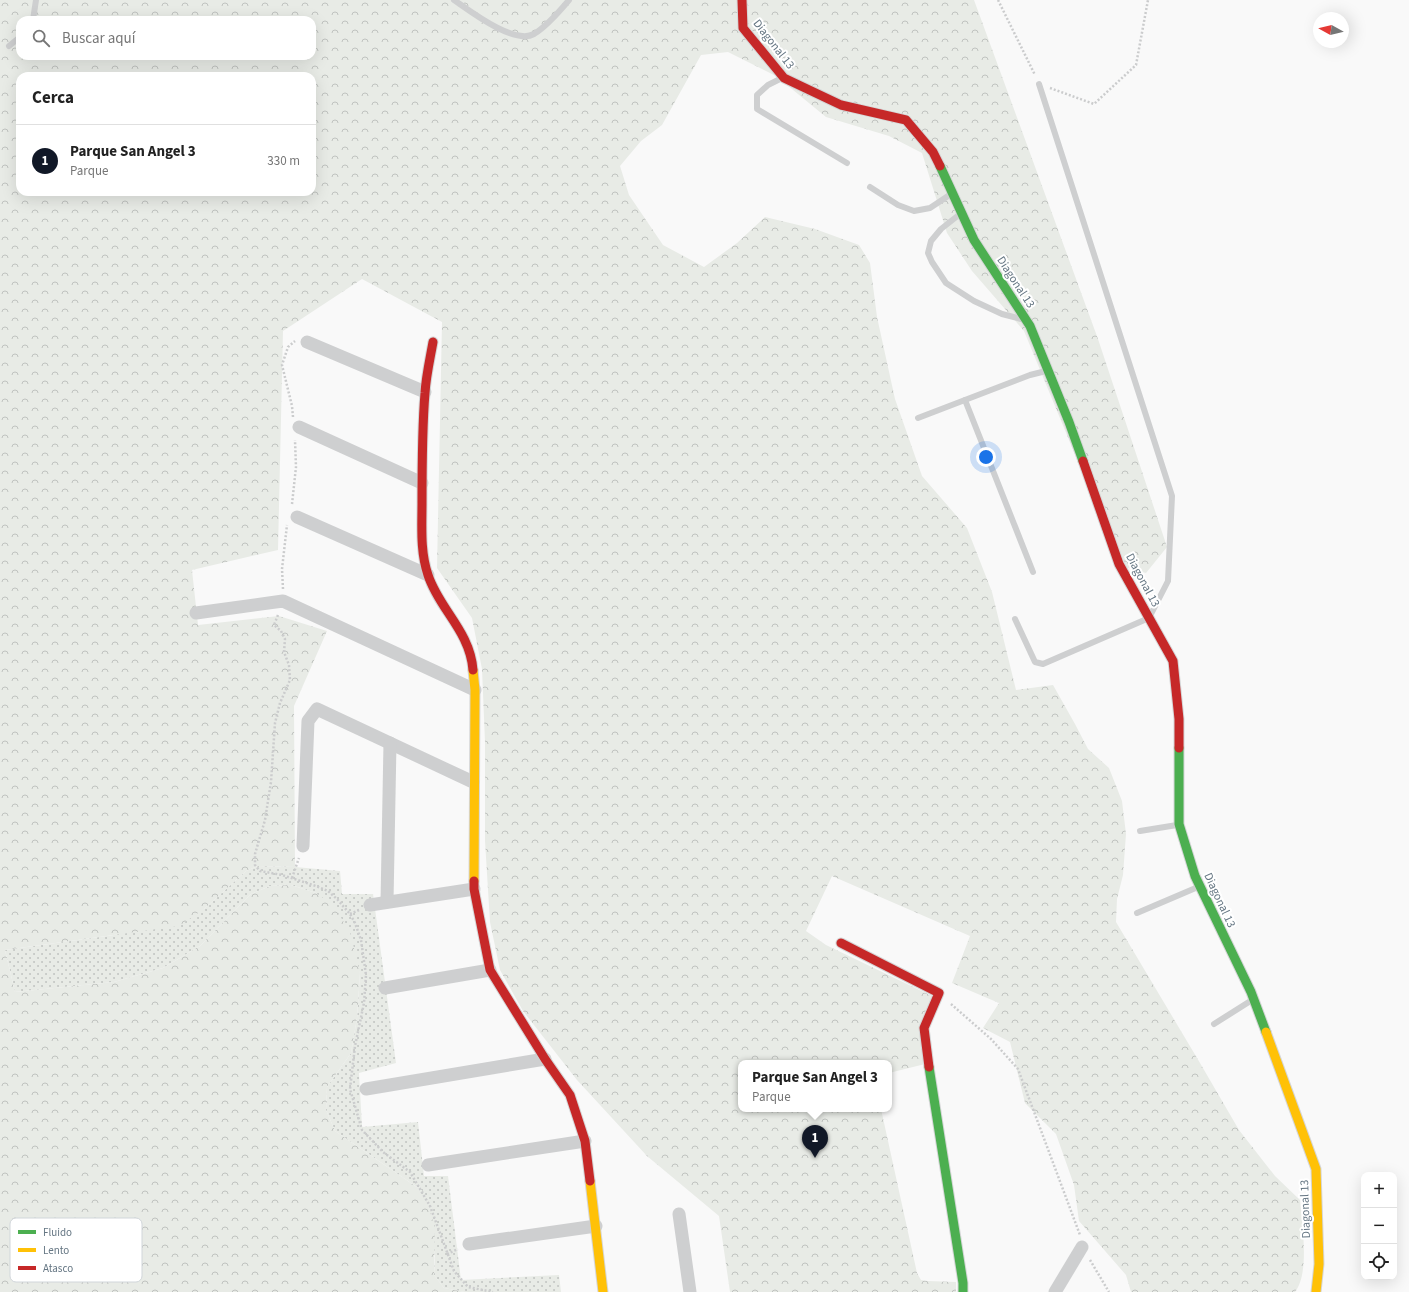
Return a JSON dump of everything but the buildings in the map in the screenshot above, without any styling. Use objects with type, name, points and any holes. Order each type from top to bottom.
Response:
[{"type":"street","name":"Diagonal 13","points":[[742,0],[743,28],[784,78],[841,105],[906,120],[933,152],[974,240],[1030,326],[1069,422],[1119,564],[1173,662],[1179,719],[1178,824],[1195,876],[1253,999],[1316,1169],[1318,1264],[1316,1292]]},
{"type":"street","points":[[308,342],[425,392]]},
{"type":"street","points":[[433,342],[425,392],[421,536],[422,549],[428,575],[439,599],[464,637],[473,667],[475,690],[473,782],[474,889],[490,970],[545,1059],[570,1095],[585,1142],[603,1292]]},
{"type":"street","points":[[296,427],[422,483]]},
{"type":"street","points":[[291,516],[428,575]]},
{"type":"street","points":[[196,613],[283,601],[475,690]]},
{"type":"street","points":[[303,846],[308,721],[317,709],[473,782]]},
{"type":"street","points":[[387,902],[390,742]]},
{"type":"street","points":[[370,905],[474,889]]},
{"type":"street","points":[[841,943],[939,993],[924,1028],[924,1036],[964,1283],[964,1292]]},
{"type":"street","points":[[385,988],[490,970]]},
{"type":"street","points":[[366,1089],[545,1059]]},
{"type":"street","points":[[428,1165],[585,1142]]},
{"type":"street","points":[[679,1214],[690,1292]]},
{"type":"street","points":[[469,1244],[596,1226]]},
{"type":"street","points":[[1055,1292],[1082,1247]]},
{"type":"lane","points":[[34,16],[36,0]]},
{"type":"lane","points":[[454,0],[493,26],[519,36],[532,35],[552,19],[569,0]]},
{"type":"lane","points":[[9,46],[16,40]]},
{"type":"lane","points":[[784,78],[768,84],[757,95],[756,109],[847,162]]},
{"type":"lane","points":[[1015,619],[1035,662],[1043,664],[1149,618],[1168,580],[1172,496],[1039,84]]},
{"type":"lane","points":[[870,187],[898,205],[914,211],[930,208],[952,194]]},
{"type":"lane","points":[[962,213],[941,229],[931,241],[928,253],[932,262],[946,282],[974,301],[1002,314],[1026,320]]},
{"type":"lane","points":[[918,418],[1030,375],[1048,370]]},
{"type":"lane","points":[[964,400],[1034,572]]},
{"type":"lane","points":[[1140,831],[1178,824]]},
{"type":"lane","points":[[1137,913],[1200,886]]},
{"type":"lane","points":[[1214,1024],[1249,1003],[1253,999]]},
{"type":"path","points":[[998,0],[1039,84],[1094,104],[1136,65],[1148,0]]},
{"type":"path","points":[[308,342],[298,340],[291,343],[288,346],[282,365],[296,427],[296,467],[291,516],[282,568],[283,601],[274,625],[281,631],[285,639],[284,652],[289,665],[290,680],[280,703],[275,723],[271,782],[265,820],[255,854],[255,865],[260,871],[292,878],[328,891],[350,914],[355,923],[364,957],[366,989],[355,1046],[350,1089],[362,1130],[384,1152],[410,1172],[430,1206],[454,1270],[468,1287],[492,1292]]},
{"type":"path","points":[[292,878],[303,846]]},
{"type":"path","points":[[939,993],[991,1039],[1018,1069],[1080,1230],[1082,1247],[1109,1292]]},
{"type":"green space","points":[[0,0],[974,0],[1098,339],[1167,547],[1146,573],[1121,566],[1024,331],[972,271],[947,233],[922,153],[889,136],[826,117],[776,76],[728,52],[701,55],[662,125],[641,141],[620,166],[629,195],[663,245],[704,267],[737,243],[765,217],[815,229],[859,245],[870,263],[877,317],[895,399],[922,476],[967,528],[992,592],[1016,690],[1053,685],[1088,749],[1109,768],[1122,801],[1126,834],[1123,875],[1117,899],[1116,922],[1239,1130],[1275,1176],[1300,1200],[1304,1261],[1300,1284],[1295,1292],[1131,1292],[1126,1275],[1079,1221],[1074,1185],[1056,1134],[1025,1103],[1010,1042],[983,1028],[999,1003],[952,983],[970,936],[832,876],[806,931],[826,945],[932,996],[925,1064],[892,1072],[892,1060],[738,1060],[738,1112],[882,1112],[917,1273],[921,1280],[956,1282],[956,1292],[730,1292],[719,1216],[647,1156],[577,1080],[523,1011],[500,970],[490,922],[485,841],[485,742],[482,669],[472,618],[437,568],[442,322],[362,279],[283,331],[278,550],[192,570],[198,625],[279,616],[327,631],[294,706],[295,867],[258,866],[246,871],[204,909],[179,926],[5,950],[15,992],[114,982],[163,968],[200,946],[251,894],[270,886],[291,885],[316,893],[333,905],[350,932],[360,973],[357,1018],[351,1053],[327,1087],[326,1110],[335,1131],[424,1192],[435,1228],[434,1275],[444,1288],[465,1292],[0,1292]]},
{"type":"green space","points":[[258,866],[295,867],[340,871],[342,894],[373,894],[396,1063],[359,1073],[362,1127],[418,1122],[424,1176],[448,1176],[461,1280],[559,1275],[561,1292],[465,1292],[444,1288],[434,1275],[435,1256],[424,1192],[335,1131],[326,1110],[327,1087],[351,1053],[357,1018],[360,973],[316,893],[291,885],[270,886],[251,894],[200,946],[163,968],[114,982],[15,992],[5,950],[114,935],[204,909],[246,871]]},
{"type":"traffic: fast","points":[[940,166],[974,240],[1030,326],[1069,422],[1083,461]]},
{"type":"traffic: fast","points":[[1179,748],[1179,824],[1195,876],[1251,992],[1266,1032]]},
{"type":"traffic: fast","points":[[929,1067],[963,1283],[963,1292]]},
{"type":"traffic: slow","points":[[473,670],[475,690],[474,881]]},
{"type":"traffic: slow","points":[[1266,1032],[1316,1169],[1319,1264],[1316,1292]]},
{"type":"traffic: slow","points":[[590,1181],[603,1292]]},
{"type":"traffic: jam","points":[[742,0],[743,28],[784,78],[841,105],[906,120],[933,152],[940,166]]},
{"type":"traffic: jam","points":[[433,342],[426,380],[423,420],[422,530],[425,566],[439,599],[466,643],[471,656],[473,670]]},
{"type":"traffic: jam","points":[[1083,461],[1119,564],[1173,661],[1179,719],[1179,748]]},
{"type":"traffic: jam","points":[[474,881],[474,889],[490,970],[545,1059],[570,1095],[585,1141],[590,1181]]},
{"type":"traffic: jam","points":[[841,943],[939,993],[924,1028],[929,1067]]},
{"type":"place","name":"Parque San Angel 3","points":[[815,1158]]}]
